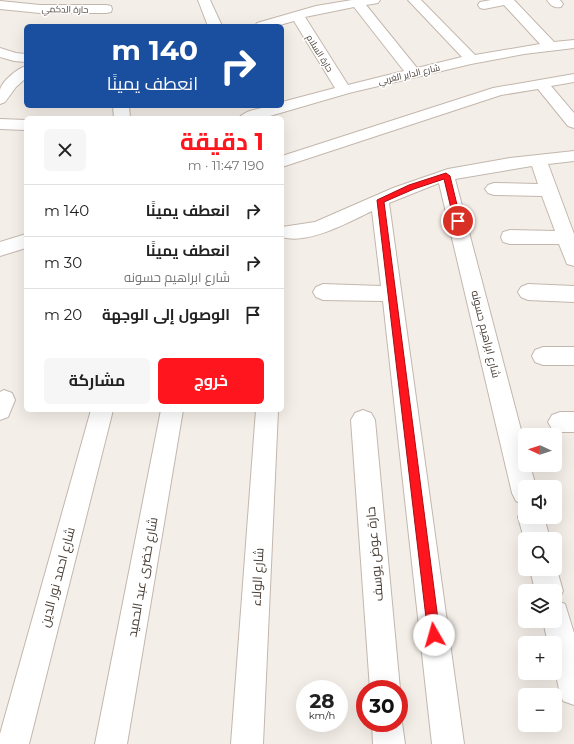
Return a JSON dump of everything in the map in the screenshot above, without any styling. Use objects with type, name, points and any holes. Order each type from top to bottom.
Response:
[{"type":"street","points":[[204,0],[214,24]]},
{"type":"street","points":[[268,24],[333,3],[357,3],[374,0]]},
{"type":"street","points":[[414,0],[472,60]]},
{"type":"street","points":[[484,5],[507,1],[550,46]]},
{"type":"street","points":[[357,3],[413,72]]},
{"type":"street","name":"حارة الدكمي","points":[[0,5],[65,15],[106,10]]},
{"type":"street","points":[[3,19],[16,8]]},
{"type":"street","name":"حارة السلام","points":[[297,15],[344,90]]},
{"type":"street","name":"شارع الداير الغربي","points":[[284,104],[413,72],[550,46],[574,44]]},
{"type":"street","points":[[0,52],[14,57],[24,58]]},
{"type":"street","points":[[0,99],[11,84],[24,72]]},
{"type":"street","points":[[284,161],[498,91],[574,78]]},
{"type":"street","points":[[541,83],[574,123]]},
{"type":"street","name":"شارع الداير الغربي","points":[[251,116],[264,109]]},
{"type":"street","points":[[0,124],[24,125]]},
{"type":"street","points":[[284,229],[310,230],[321,227],[380,200],[412,187],[446,176],[491,166],[574,156]]},
{"type":"street","points":[[538,160],[574,259]]},
{"type":"street","name":"شارع ابراهيم حسونه","points":[[446,176],[522,480]]},
{"type":"street","points":[[494,188],[549,190]]},
{"type":"street","points":[[380,200],[448,744]]},
{"type":"street","points":[[510,237],[566,238]]},
{"type":"street","points":[[323,292],[392,294]]},
{"type":"street","points":[[528,292],[574,294]]},
{"type":"street","points":[[543,356],[574,356]]},
{"type":"street","name":"شارع احمد نور الدين","points":[[13,744],[101,412]]},
{"type":"street","name":"شارع خضرى عبد الحميد","points":[[111,744],[172,412]]},
{"type":"street","name":"شارع الولاء","points":[[247,744],[267,412]]},
{"type":"street","name":"حارة عوض يوسف","points":[[363,420],[384,680]]},
{"type":"street","points":[[558,628],[574,690]]},
{"type":"street","points":[[388,732],[389,744]]},
{"type":"route","points":[[434,635],[380,200],[412,187],[446,176],[458,221]]}]
